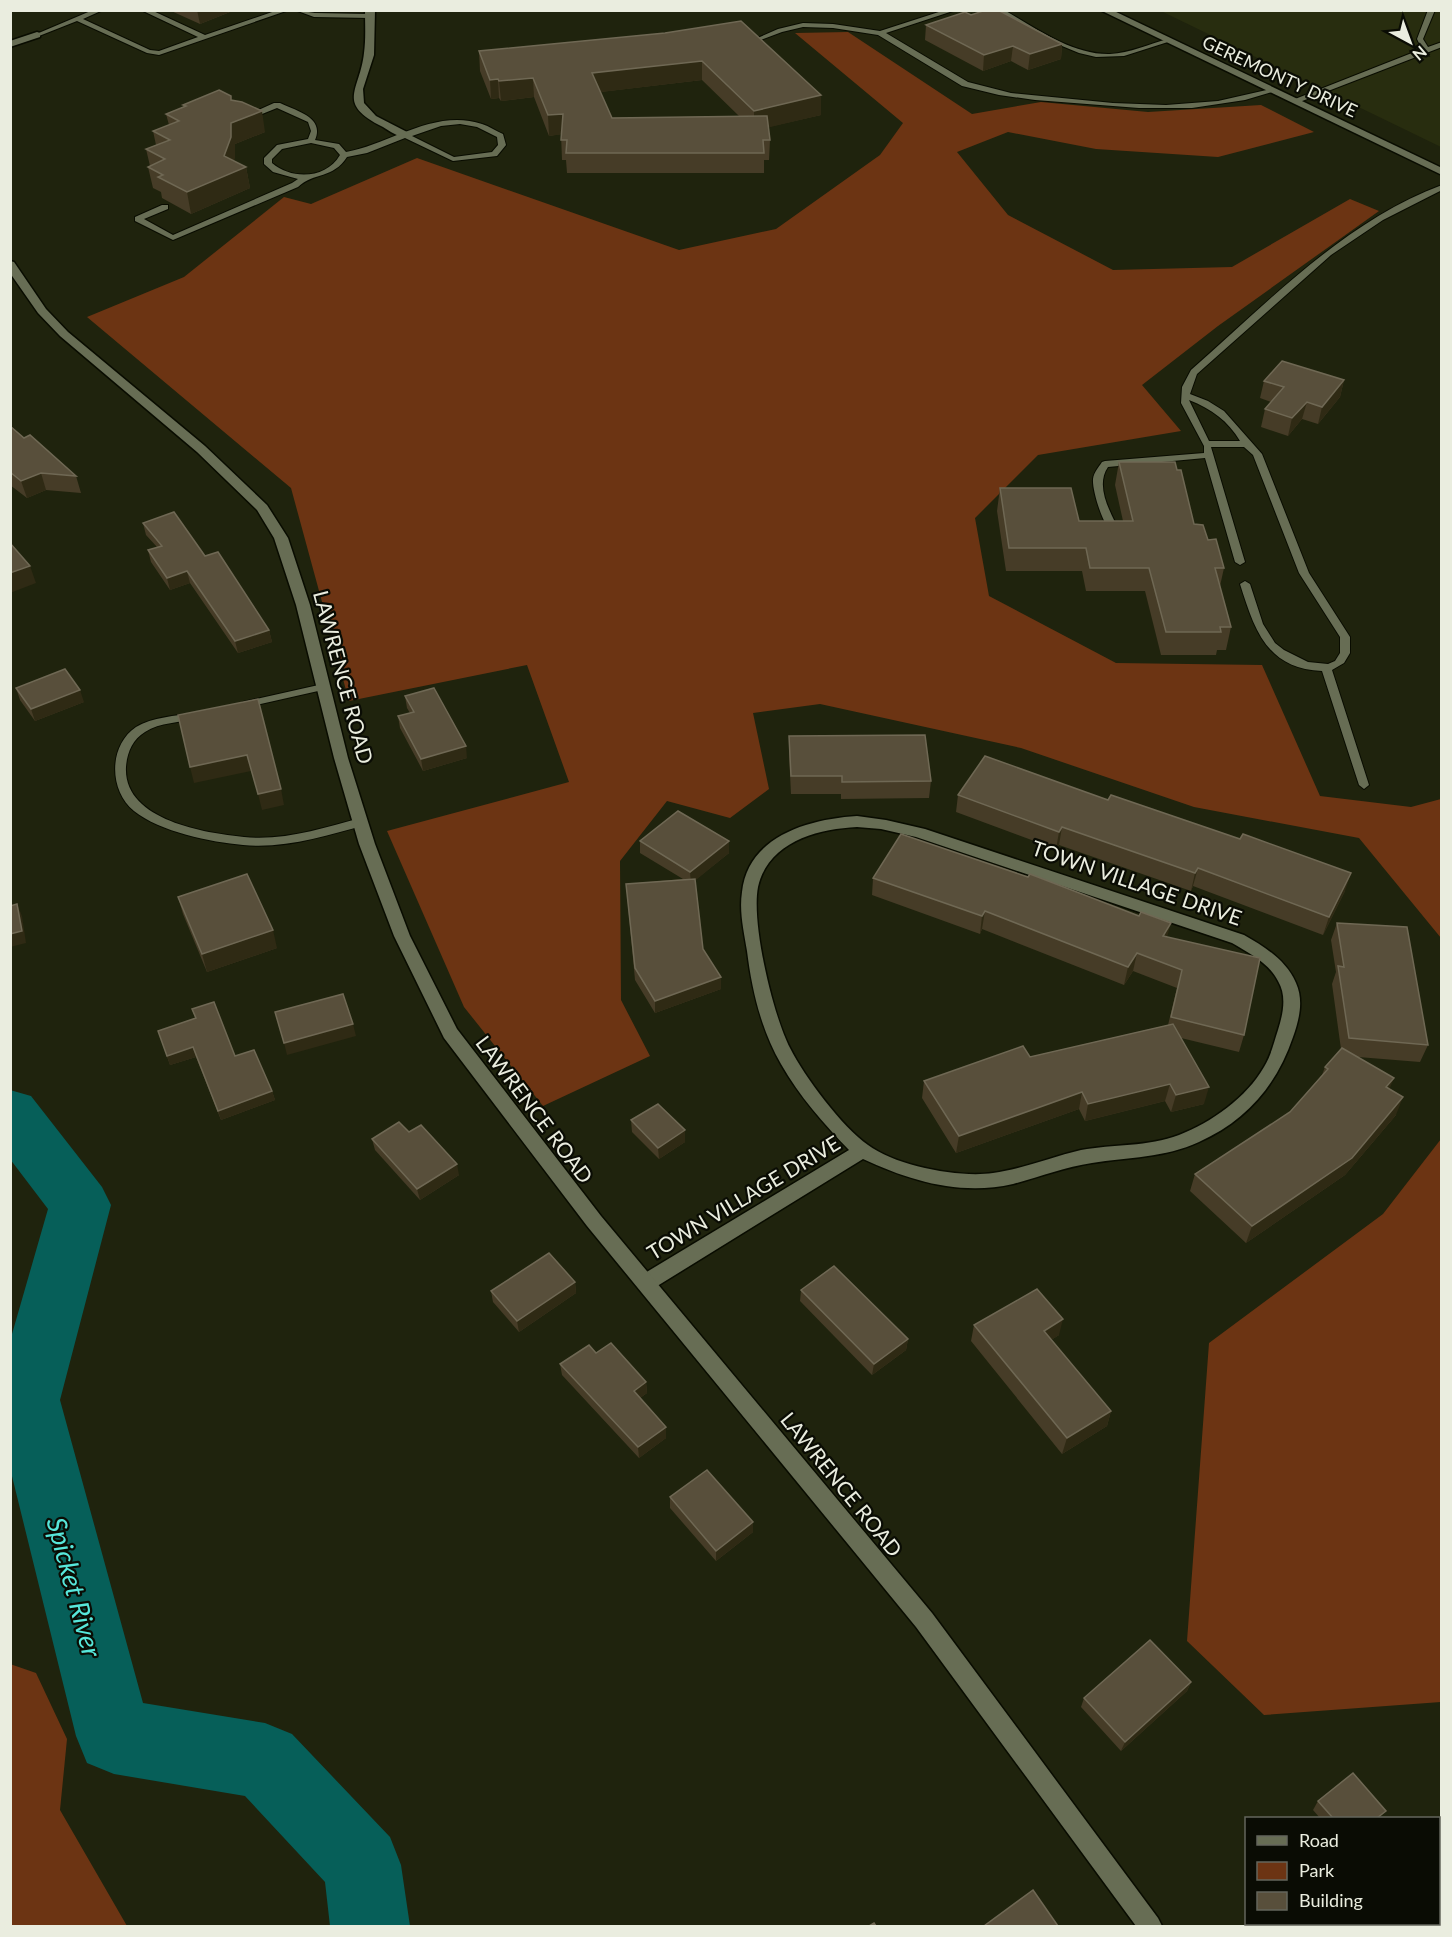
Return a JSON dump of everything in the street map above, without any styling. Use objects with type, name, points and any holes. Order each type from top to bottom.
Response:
[{"type":"street","name":"GEREMONTY DRIVE","points":[[1104,10],[1442,171]]},
{"type":"street","points":[[370,13],[369,55],[358,88],[359,104],[372,118],[405,135]]},
{"type":"street","points":[[10,44],[37,35]]},
{"type":"street","name":"LAWRENCE ROAD","points":[[10,264],[42,311],[64,334],[201,449],[262,508],[281,538],[303,605],[341,758],[361,822],[402,936],[450,1034],[586,1212],[647,1282],[924,1620],[1150,1926]]},
{"type":"street","name":"TOWN VILLAGE DRIVE","points":[[856,822],[875,823],[920,833],[1238,939],[1258,950],[1276,966],[1288,983],[1292,1000],[1290,1022],[1269,1075],[1234,1110],[1186,1141],[1158,1149],[1096,1155],[1009,1178],[981,1182],[957,1182],[929,1177],[889,1164],[862,1151],[810,1094],[779,1044],[769,1018],[756,957],[749,903],[752,883],[759,864],[773,848],[811,828],[830,823],[856,822]]},
{"type":"street","name":"TOWN VILLAGE DRIVE","points":[[647,1282],[862,1151]]},
{"type":"lane","points":[[37,35],[100,10]]},
{"type":"lane","points":[[144,10],[205,38]]},
{"type":"lane","points":[[78,19],[149,52],[159,53],[286,10]]},
{"type":"lane","points":[[298,10],[314,15],[370,13]]},
{"type":"lane","points":[[917,10],[930,17]]},
{"type":"lane","points":[[880,33],[952,10]]},
{"type":"lane","points":[[998,10],[1088,55],[1129,54],[1168,41]]},
{"type":"lane","points":[[1426,50],[1420,39],[1432,10]]},
{"type":"lane","points":[[756,40],[780,30],[803,26],[833,26],[880,33],[965,84],[980,90],[1132,107],[1168,108],[1231,102],[1271,90]]},
{"type":"lane","points":[[1294,101],[1442,44]]},
{"type":"lane","points":[[240,119],[277,105],[315,126],[315,133],[311,141]]},
{"type":"lane","points":[[344,155],[336,146],[311,141],[280,147],[268,158],[268,164],[280,173],[305,176],[328,171],[337,166],[344,155],[372,150],[405,135],[437,124],[466,122],[494,132],[500,136],[502,145],[494,154],[453,159],[405,135]]},
{"type":"lane","points":[[165,207],[138,219],[173,238],[295,185],[305,176]]},
{"type":"lane","points":[[1240,562],[1207,455],[1206,444],[1185,403],[1188,381],[1207,358],[1329,253],[1380,218],[1442,187]]},
{"type":"lane","points":[[1185,395],[1205,402],[1231,419],[1246,444],[1257,454],[1304,573],[1346,637],[1347,649],[1344,656],[1326,669],[1295,663],[1270,644],[1262,633],[1245,584]]},
{"type":"lane","points":[[1206,444],[1246,444]]},
{"type":"lane","points":[[1117,537],[1103,503],[1097,478],[1099,470],[1105,464],[1207,455]]},
{"type":"lane","points":[[1326,669],[1364,785]]},
{"type":"lane","points":[[234,707],[323,687]]},
{"type":"lane","points":[[211,712],[155,724],[134,734],[128,742],[120,765],[120,780],[136,807],[172,825],[259,842],[291,838],[361,822]]},
{"type":"shaded area","points":[[1161,11],[1441,11],[1441,147]]},
{"type":"green space","points":[[848,32],[972,114],[1041,102],[1148,112],[1261,105],[1314,132],[1218,157],[1096,149],[1008,132],[957,152],[1008,215],[1113,270],[1232,267],[1350,199],[1379,211],[1218,326],[1142,385],[1181,431],[1038,455],[975,518],[989,596],[1116,663],[1262,665],[1320,796],[1411,807],[1441,799],[1441,938],[1359,838],[1194,807],[1021,748],[820,704],[753,713],[769,789],[730,818],[667,801],[620,861],[621,1000],[650,1056],[543,1106],[464,1007],[387,831],[569,782],[527,665],[349,701],[291,488],[87,317],[184,277],[284,197],[311,204],[417,158],[679,250],[776,229],[880,155],[903,123],[795,33]]},
{"type":"green space","points":[[1441,1139],[1441,1702],[1264,1715],[1187,1641],[1209,1343],[1383,1214]]},
{"type":"green space","points":[[10,1664],[36,1673],[67,1739],[60,1810],[127,1926],[11,1926]]},
{"type":"building","points":[[986,10],[998,10],[1062,44],[1030,54],[1013,46],[984,55],[926,25],[965,12],[971,15]]},
{"type":"building","points":[[741,21],[821,95],[754,111],[702,61],[592,73],[612,118],[767,116],[770,140],[763,140],[764,153],[566,153],[567,140],[561,140],[563,114],[548,115],[533,78],[490,80],[479,51],[665,33]]},
{"type":"building","points":[[219,90],[231,96],[231,100],[262,111],[231,123],[231,137],[224,156],[246,167],[187,192],[158,177],[163,175],[148,167],[165,159],[146,149],[170,140],[153,131],[179,121],[166,114]]},
{"type":"building","points":[[1282,361],[1344,380],[1322,407],[1307,402],[1292,418],[1265,409],[1284,387],[1264,381]]},
{"type":"building","points":[[10,426],[24,438],[30,435],[76,476],[41,473],[21,481],[10,472]]},
{"type":"building","points":[[1119,462],[1175,462],[1177,470],[1181,470],[1194,524],[1203,525],[1208,540],[1216,539],[1224,568],[1215,568],[1231,627],[1220,627],[1221,632],[1166,632],[1149,568],[1090,568],[1086,548],[1009,548],[1000,488],[1071,488],[1079,521],[1133,521]]},
{"type":"building","points":[[174,512],[205,556],[218,552],[269,630],[235,641],[187,571],[167,578],[148,550],[162,546],[143,523]]},
{"type":"building","points":[[10,543],[30,566],[10,573]]},
{"type":"building","points":[[65,669],[80,690],[31,709],[16,688]]},
{"type":"building","points":[[434,688],[466,746],[421,759],[398,716],[414,712],[405,696]]},
{"type":"building","points":[[258,699],[281,789],[258,794],[247,755],[190,767],[178,715]]},
{"type":"building","points":[[925,735],[931,781],[842,782],[842,776],[791,776],[789,736]]},
{"type":"building","points":[[985,756],[1108,800],[1111,795],[1240,839],[1243,834],[1351,873],[1329,917],[1198,868],[1195,873],[1062,827],[1059,832],[958,795]]},
{"type":"building","points":[[678,811],[729,841],[690,872],[640,841]]},
{"type":"building","points":[[901,834],[1028,877],[1030,874],[1139,916],[1141,912],[1171,923],[1163,936],[1260,958],[1244,1035],[1171,1017],[1182,970],[1137,953],[1128,967],[985,911],[982,916],[873,878]]},
{"type":"building","points":[[247,874],[273,930],[202,954],[178,897]]},
{"type":"building","points":[[695,879],[703,949],[721,977],[655,1001],[635,968],[626,884]]},
{"type":"building","points":[[17,904],[22,931],[10,934],[10,906]]},
{"type":"building","points":[[1337,923],[1407,927],[1428,1045],[1349,1038],[1338,966],[1344,967]]},
{"type":"building","points":[[343,994],[353,1024],[284,1043],[275,1012]]},
{"type":"building","points":[[214,1002],[235,1056],[254,1050],[272,1091],[218,1111],[193,1047],[167,1056],[158,1031],[196,1018],[192,1009]]},
{"type":"building","points":[[1173,1024],[1209,1087],[1176,1095],[1170,1084],[1088,1104],[1082,1092],[959,1136],[924,1081],[1023,1046],[1030,1057]]},
{"type":"building","points":[[1342,1048],[1394,1078],[1386,1087],[1403,1097],[1352,1158],[1252,1226],[1195,1174],[1290,1112],[1328,1069],[1325,1067]]},
{"type":"building","points":[[658,1104],[685,1130],[658,1148],[631,1120]]},
{"type":"building","points":[[399,1122],[409,1132],[421,1125],[457,1164],[417,1189],[372,1139]]},
{"type":"building","points":[[549,1253],[575,1282],[517,1321],[491,1291]]},
{"type":"building","points":[[834,1266],[908,1339],[874,1364],[801,1290]]},
{"type":"building","points":[[1037,1289],[1063,1319],[1044,1331],[1111,1411],[1067,1438],[974,1325]]},
{"type":"building","points":[[611,1343],[646,1382],[634,1391],[666,1427],[638,1447],[560,1364],[589,1345],[596,1353]]},
{"type":"building","points":[[707,1470],[753,1522],[716,1551],[670,1497]]},
{"type":"building","points":[[1150,1640],[1191,1682],[1125,1742],[1084,1698]]},
{"type":"building","points":[[1353,1773],[1386,1811],[1378,1817],[1332,1817],[1318,1801]]},
{"type":"building","points":[[1033,1890],[1058,1926],[984,1926]]},
{"type":"waterway","name":"Spicket River","points":[[10,1113],[80,1205],[27,1400],[114,1736],[265,1761],[362,1865],[370,1926]]}]
